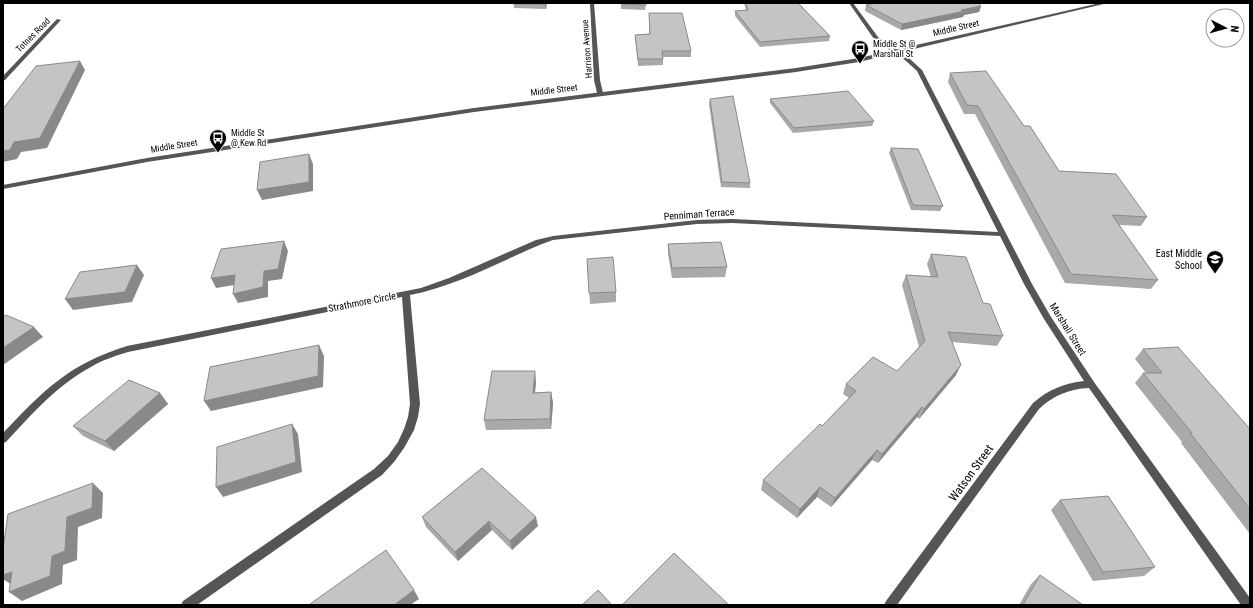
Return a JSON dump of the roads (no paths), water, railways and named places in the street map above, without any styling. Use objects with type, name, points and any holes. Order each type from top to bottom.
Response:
[{"type":"street","name":"Harrison Avenue","points":[[592,3],[597,80],[600,93]]},
{"type":"street","name":"Marshall Street","points":[[851,3],[876,38],[914,64],[922,76],[1038,301],[1091,384],[1248,605]]},
{"type":"street","name":"Middle Street","points":[[3,187],[186,153],[502,106],[796,70],[859,60],[1106,3]]},
{"type":"street","name":"Totnes Road","points":[[3,79],[60,20]]},
{"type":"street","name":"Penniman Terrace","points":[[406,293],[452,280],[539,242],[553,238],[697,222],[749,221],[1003,234]]},
{"type":"street","name":"Strathmore Circle","points":[[3,440],[59,382],[77,370],[109,354],[406,293],[415,404],[409,430],[402,445],[378,472],[187,605]]},
{"type":"street","name":"Watson Street","points":[[890,605],[1036,406],[1051,392],[1059,388],[1073,385],[1091,384]]},
{"type":"place","name":"Middle St @ Marshall St","points":[[860,64]]},
{"type":"place","name":"Middle St @ Kew Rd","points":[[218,153]]},
{"type":"place","name":"East Middle School","points":[[1215,274]]}]
